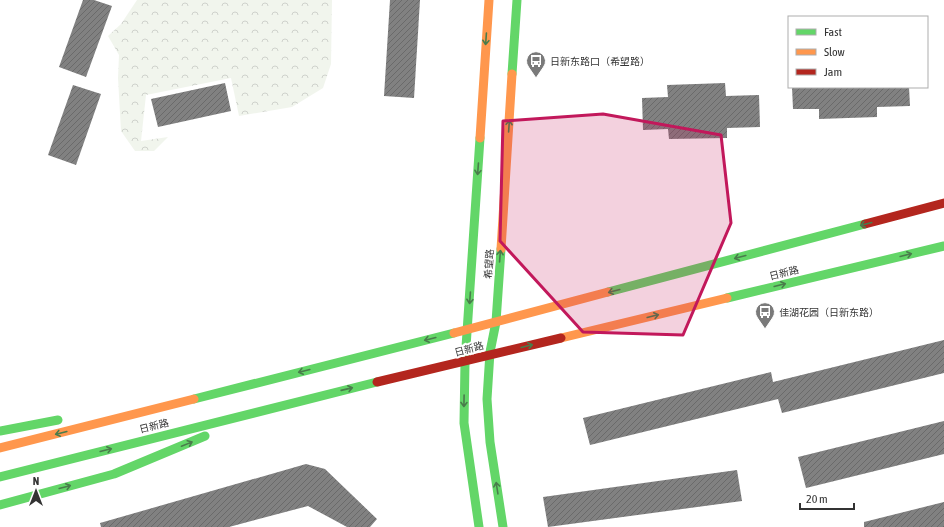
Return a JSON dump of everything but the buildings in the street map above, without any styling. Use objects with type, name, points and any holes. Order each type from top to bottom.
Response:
[{"type":"main road","name":"希望路","points":[[480,527],[464,423],[465,362],[489,0]]},
{"type":"main road","name":"希望路","points":[[503,527],[488,435],[487,394],[489,355],[496,322],[517,0]]},
{"type":"main road","name":"日新路","points":[[0,448],[468,330],[944,203]]},
{"type":"main road","name":"日新路","points":[[0,477],[282,405],[944,246]]},
{"type":"main road","name":"日新路","points":[[110,410],[248,386]]},
{"type":"main road","points":[[0,505],[114,474],[282,405]]},
{"type":"main road","points":[[0,431],[64,419]]},
{"type":"highlighted area","points":[[603,114],[721,135],[731,223],[683,335],[583,332],[500,241],[503,121]]},
{"type":"green space","points":[[137,0],[332,0],[331,64],[323,88],[292,107],[239,116],[231,78],[146,95],[141,141],[168,137],[154,151],[135,151],[121,131],[118,78],[119,55],[108,36],[121,24]]},
{"type":"traffic: fast","points":[[512,74],[517,0]]},
{"type":"traffic: fast","points":[[479,527],[464,423],[465,362],[480,138]]},
{"type":"traffic: fast","points":[[608,292],[865,224]]},
{"type":"traffic: fast","points":[[727,298],[944,246]]},
{"type":"traffic: fast","points":[[501,249],[496,322],[490,352],[487,399],[490,442],[503,527]]},
{"type":"traffic: fast","points":[[194,399],[454,333]]},
{"type":"traffic: fast","points":[[0,477],[377,382]]},
{"type":"traffic: fast","points":[[0,431],[58,420]]},
{"type":"traffic: fast","points":[[0,505],[114,474],[205,436]]},
{"type":"traffic: slow","points":[[480,138],[489,0]]},
{"type":"traffic: slow","points":[[501,249],[512,74]]},
{"type":"traffic: slow","points":[[454,333],[608,292]]},
{"type":"traffic: slow","points":[[561,338],[727,298]]},
{"type":"traffic: slow","points":[[0,448],[194,399]]},
{"type":"traffic: jam","points":[[865,224],[944,203]]},
{"type":"traffic: jam","points":[[377,382],[561,338]]},
{"type":"place","name":"日新东路口（希望路）","points":[[536,78]]},
{"type":"place","name":"佳湖花园（日新东路）","points":[[765,329]]}]
